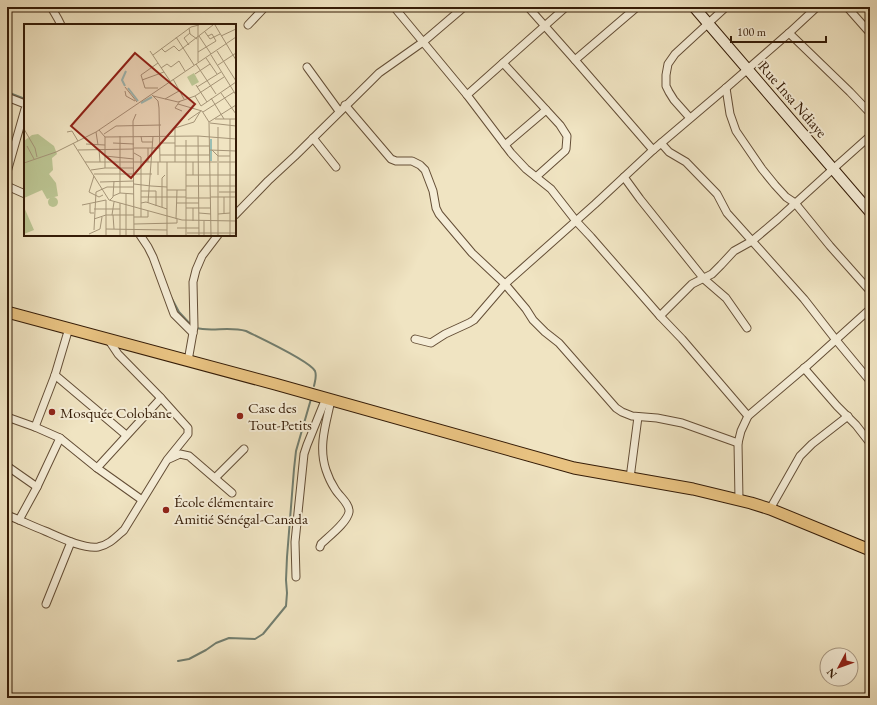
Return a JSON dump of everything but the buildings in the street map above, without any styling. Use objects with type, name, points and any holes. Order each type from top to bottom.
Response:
[{"type":"main road","name":"Rue Insa Ndiaye","points":[[694,7],[870,212]]},
{"type":"main road","points":[[7,312],[275,384],[574,468],[693,488],[770,508],[870,550]]},
{"type":"street","points":[[51,7],[61,24]]},
{"type":"street","points":[[248,25],[265,7]]},
{"type":"street","points":[[394,7],[467,95],[518,162],[551,189],[576,221],[682,339],[748,416]]},
{"type":"street","points":[[236,214],[272,176],[379,73],[423,42],[464,7]]},
{"type":"street","points":[[528,7],[653,150]]},
{"type":"street","points":[[467,95],[566,7]]},
{"type":"street","points":[[575,60],[637,7]]},
{"type":"street","points":[[690,118],[674,100],[666,86],[668,64],[675,54],[726,7]]},
{"type":"street","points":[[416,339],[430,343],[434,342],[450,331],[474,320],[505,284],[653,150],[726,88],[817,7]]},
{"type":"street","points":[[847,7],[870,33]]},
{"type":"street","points":[[789,33],[870,113]]},
{"type":"street","points":[[503,63],[560,125],[567,136],[565,151],[536,177]]},
{"type":"street","points":[[307,67],[339,111]]},
{"type":"street","points":[[726,88],[730,114],[736,131],[762,169],[786,197],[795,203],[830,246],[870,291]]},
{"type":"street","points":[[7,96],[24,104]]},
{"type":"street","points":[[345,105],[391,159],[396,161],[412,160],[425,170],[433,191],[436,208],[439,214],[472,253],[505,284],[534,320],[545,332],[559,343],[616,408],[632,416],[657,418],[682,423],[738,443]]},
{"type":"street","points":[[504,145],[546,110]]},
{"type":"street","points":[[7,172],[24,112]]},
{"type":"street","points":[[660,316],[692,284],[712,274],[734,251],[752,240],[778,220],[833,168],[870,136]]},
{"type":"street","points":[[313,138],[336,167]]},
{"type":"street","points":[[661,143],[669,152],[686,162],[717,194],[726,213],[804,299],[869,380]]},
{"type":"street","points":[[624,177],[704,279],[726,298],[747,328]]},
{"type":"street","points":[[7,186],[24,194]]},
{"type":"street","points":[[141,236],[153,257],[174,314],[193,333]]},
{"type":"street","points":[[188,361],[194,327],[193,282],[202,256],[217,236]]},
{"type":"street","points":[[739,500],[738,443],[741,431],[748,416],[870,309]]},
{"type":"street","points":[[35,427],[55,375],[69,328]]},
{"type":"street","points":[[7,515],[71,542],[92,547],[99,547],[107,544],[124,530],[167,460],[188,434],[188,428],[118,354],[108,339]]},
{"type":"street","points":[[804,368],[870,442]]},
{"type":"street","points":[[55,375],[126,435]]},
{"type":"street","points":[[97,468],[161,398]]},
{"type":"street","points":[[320,547],[321,544],[347,518],[349,513],[347,504],[334,488],[330,480],[323,457],[322,441],[329,399]]},
{"type":"street","points":[[296,577],[295,542],[304,454],[306,445],[329,399]]},
{"type":"street","points":[[770,508],[800,456],[812,444],[848,416]]},
{"type":"street","points":[[7,417],[60,438],[97,468],[142,500]]},
{"type":"street","points":[[630,478],[638,417]]},
{"type":"street","points":[[20,520],[38,487],[60,438]]},
{"type":"street","points":[[215,478],[244,449]]},
{"type":"street","points":[[167,460],[180,454],[189,456],[232,493]]},
{"type":"street","points":[[7,466],[38,487]]},
{"type":"street","points":[[46,604],[71,542]]},
{"type":"waterway","points":[[7,92],[24,99]]},
{"type":"waterway","points":[[171,297],[179,312],[192,326]]},
{"type":"waterway","points":[[196,328],[240,330],[246,331],[261,338],[304,361],[311,367],[316,373],[314,386]]},
{"type":"waterway","points":[[178,661],[189,659],[216,643],[229,638],[255,639],[263,634],[286,606],[287,557],[296,451],[311,399]]},
{"type":"place","name":"Mosquée Colobane","points":[[52,412]]},
{"type":"place","name":"Case des Tout-Petits","points":[[240,416]]},
{"type":"place","name":"École élémentaire Amitié Sénégal-Canada","points":[[166,510]]}]
